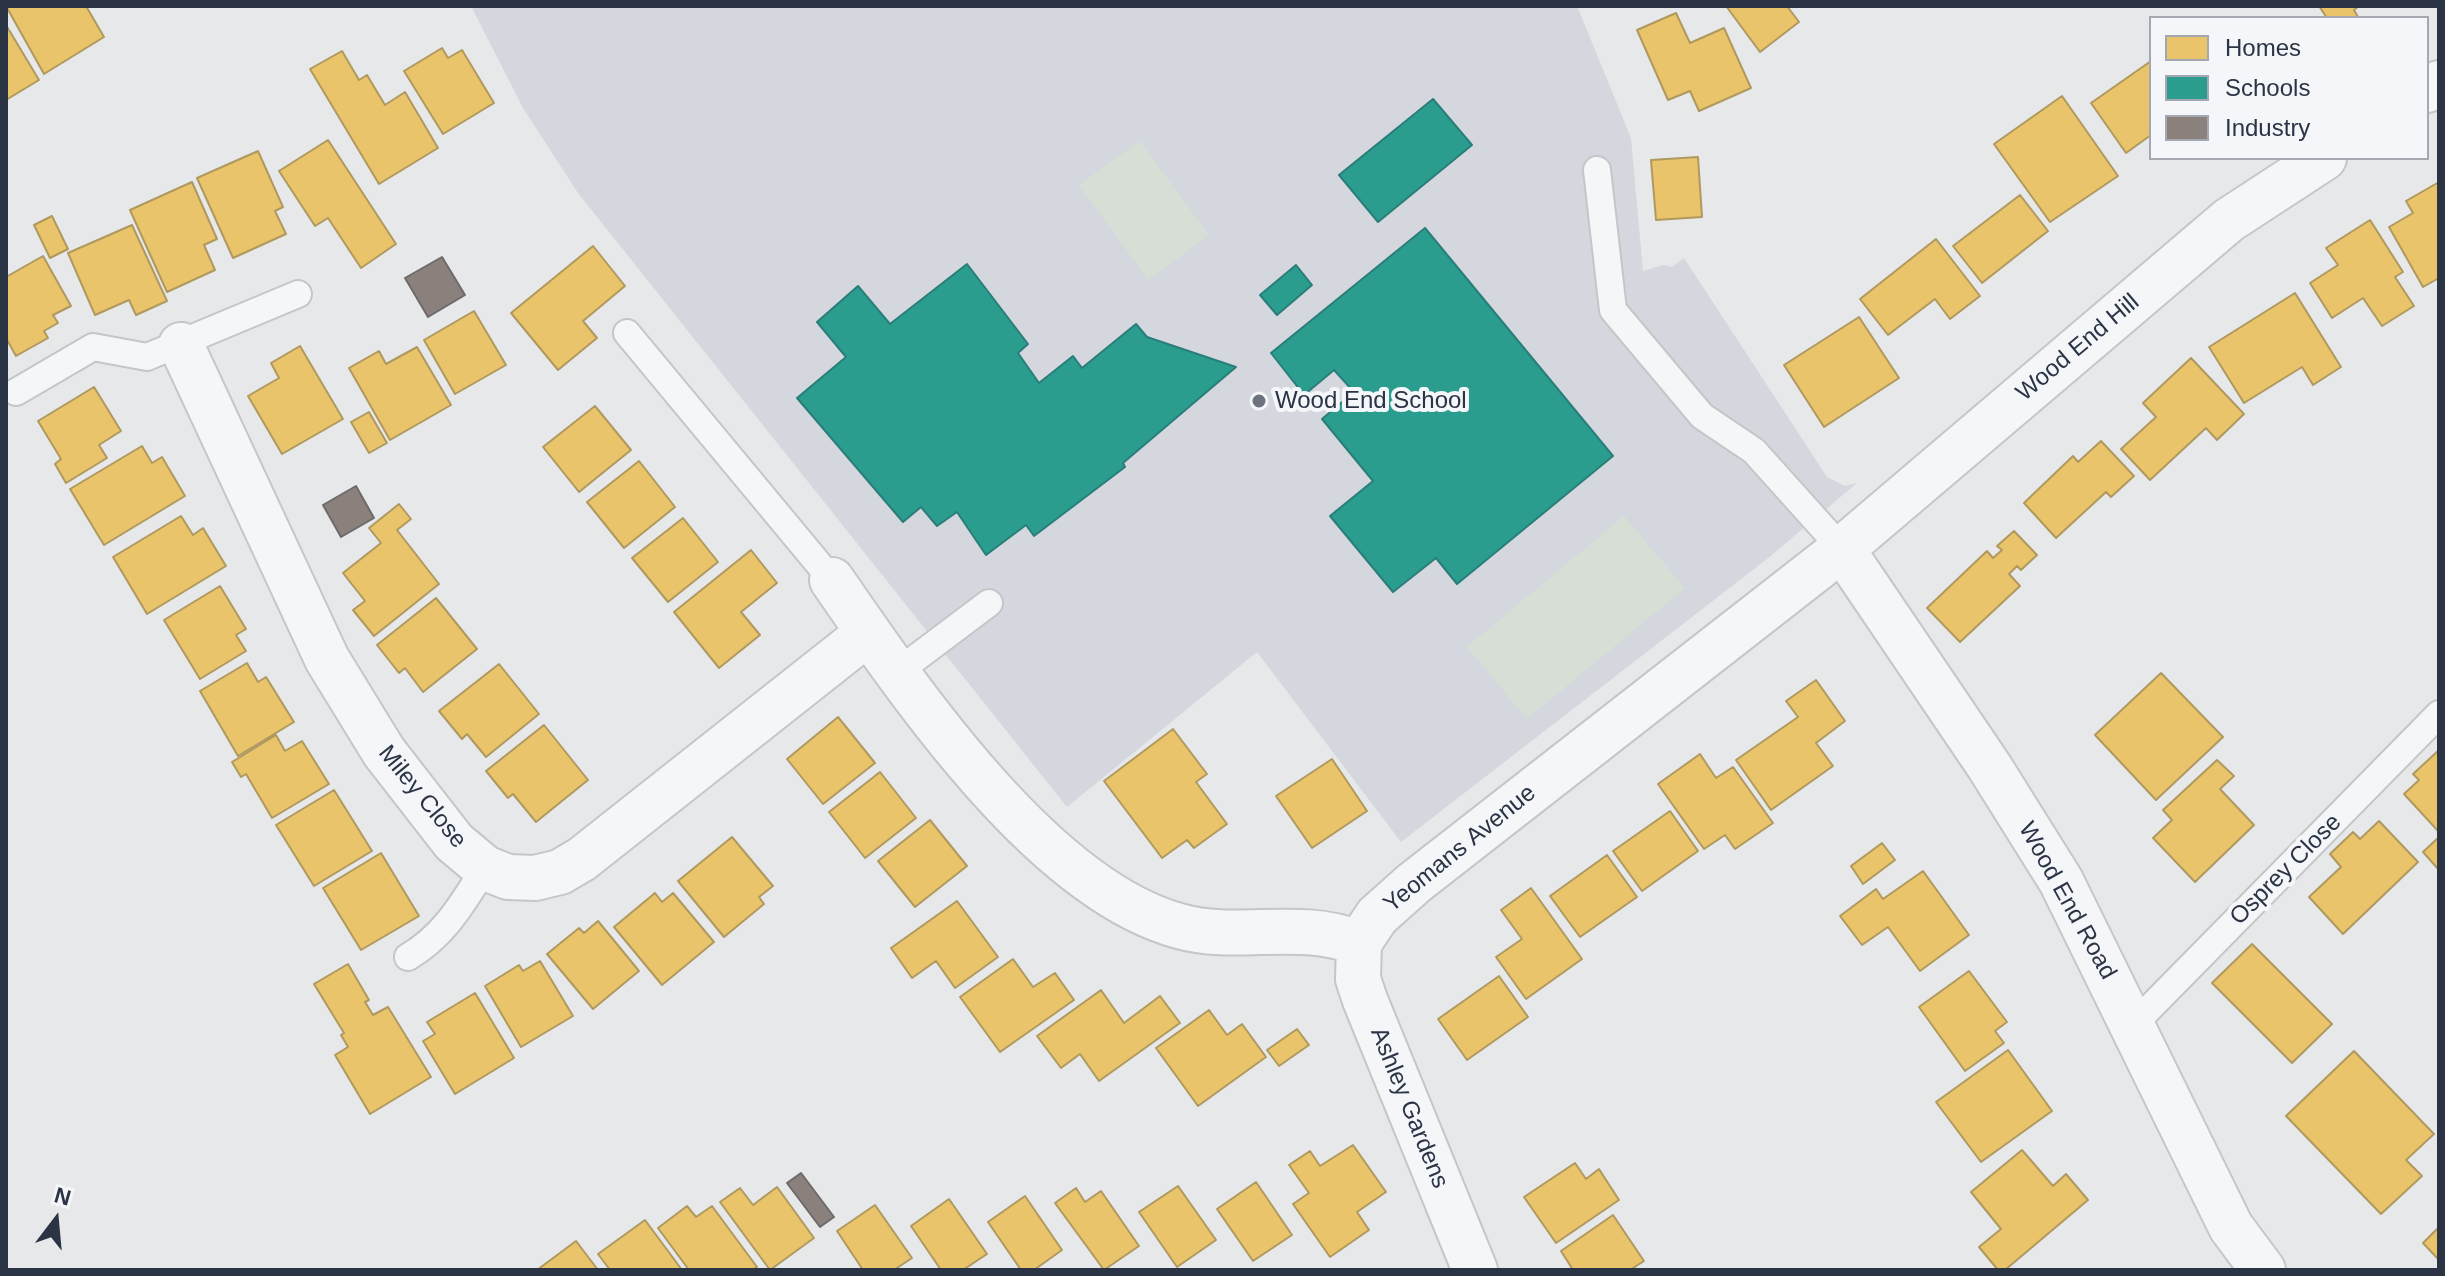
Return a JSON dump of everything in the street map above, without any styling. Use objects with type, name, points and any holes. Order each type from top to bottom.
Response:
[{"type":"street","name":"Wood End Hill","points":[[1842,549],[2229,220],[2321,160]]},
{"type":"street","name":"Miley Close","points":[[181,345],[327,659],[358,715],[454,842],[485,868],[508,877],[535,878],[560,872],[582,859],[868,633]]},
{"type":"street","name":"Yeomans Avenue","points":[[1359,943],[1377,916],[1414,883],[1842,549]]},
{"type":"street","name":"Wood End Road","points":[[1842,549],[1989,766],[2061,881],[2231,1227],[2263,1270]]},
{"type":"street","points":[[832,580],[896,673],[964,760],[1041,840],[1096,888],[1139,911],[1179,927],[1213,932],[1282,929],[1332,933],[1359,943]]},
{"type":"street","name":"Ashley Gardens","points":[[1359,943],[1358,979],[1365,1000],[1475,1270]]},
{"type":"lane","points":[[1597,170],[1613,310],[1702,416],[1754,451],[1842,549]]},
{"type":"lane","points":[[16,392],[93,347],[147,357],[298,294]]},
{"type":"lane","points":[[627,333],[832,580]]},
{"type":"lane","points":[[896,673],[989,603]]},
{"type":"lane","name":"Osprey Close","points":[[2133,1025],[2439,714]]},
{"type":"lane","points":[[408,957],[434,941],[443,931],[485,868]]},
{"type":"shaded area","name":"Wood End School","points":[[471,6],[1577,6],[1631,138],[1643,271],[1663,265],[1672,267],[1684,258],[1827,477],[1845,486],[1857,483],[1767,559],[1401,842],[1257,652],[1067,807],[578,193],[523,108]]},
{"type":"shaded area","points":[[1140,141],[1209,235],[1148,280],[1079,185]]},
{"type":"shaded area","points":[[1624,516],[1685,588],[1527,719],[1467,647]]},
{"type":"building: Homes","points":[[6,6],[86,6],[104,37],[44,74]]},
{"type":"building: Homes","points":[[1726,6],[1787,6],[1799,22],[1760,52]]},
{"type":"building: Homes","points":[[2319,6],[2359,6],[2354,10],[2357,16],[2326,16]]},
{"type":"building: Homes","points":[[1676,13],[1690,43],[1724,28],[1751,88],[1699,111],[1690,91],[1668,100],[1637,30]]},
{"type":"building: Homes","points":[[6,25],[39,80],[6,100]]},
{"type":"building: Homes","points":[[442,48],[448,58],[462,50],[494,103],[443,134],[404,71]]},
{"type":"building: Homes","points":[[342,51],[359,80],[367,75],[385,105],[405,92],[438,148],[379,184],[310,69]]},
{"type":"building: Homes","points":[[2149,62],[2149,136],[2126,153],[2091,103]]},
{"type":"building: Homes","points":[[2062,96],[2118,176],[2050,222],[1994,144]]},
{"type":"building: Homes","points":[[328,140],[396,244],[361,268],[328,218],[315,226],[279,171]]},
{"type":"building: Homes","points":[[258,151],[283,207],[275,211],[286,234],[233,258],[197,178]]},
{"type":"building: Homes","points":[[1698,157],[1702,217],[1656,220],[1651,160]]},
{"type":"building: Homes","points":[[192,182],[217,239],[204,245],[215,270],[167,292],[130,210]]},
{"type":"building: Homes","points":[[2439,182],[2439,278],[2423,287],[2389,227],[2413,213],[2406,201]]},
{"type":"building: Homes","points":[[2020,195],[2048,231],[1982,283],[1953,246]]},
{"type":"building: Homes","points":[[52,216],[68,249],[50,258],[34,225]]},
{"type":"building: Homes","points":[[2370,220],[2403,272],[2395,277],[2414,306],[2382,326],[2363,298],[2332,318],[2310,283],[2338,265],[2326,248]]},
{"type":"building: Homes","points":[[132,225],[167,301],[136,315],[129,300],[95,315],[68,253]]},
{"type":"building: Homes","points":[[1936,239],[1980,296],[1950,319],[1935,299],[1888,335],[1860,299]]},
{"type":"building: Homes","points":[[593,246],[625,286],[583,321],[597,338],[558,370],[511,313]]},
{"type":"building: Homes","points":[[43,256],[71,306],[53,315],[58,323],[44,331],[48,338],[16,356],[6,338],[6,277]]},
{"type":"building: Homes","points":[[2295,293],[2341,367],[2313,385],[2302,367],[2244,403],[2209,347]]},
{"type":"building: Homes","points":[[474,311],[506,365],[455,394],[424,340]]},
{"type":"building: Homes","points":[[1859,317],[1899,378],[1824,427],[1784,365]]},
{"type":"building: Homes","points":[[300,346],[343,419],[282,454],[248,396],[279,378],[271,363]]},
{"type":"building: Homes","points":[[417,347],[451,405],[390,440],[349,368],[379,351],[386,364]]},
{"type":"building: Homes","points":[[2191,358],[2244,414],[2217,440],[2206,428],[2150,480],[2121,449],[2156,417],[2143,403]]},
{"type":"building: Homes","points":[[94,387],[121,431],[99,445],[107,458],[66,483],[55,464],[61,459],[38,421]]},
{"type":"building: Homes","points":[[595,406],[631,450],[579,492],[543,447]]},
{"type":"building: Homes","points":[[369,412],[387,443],[369,453],[351,422]]},
{"type":"building: Homes","points":[[2101,441],[2134,476],[2111,497],[2106,492],[2056,538],[2024,503],[2073,456],[2078,462]]},
{"type":"building: Homes","points":[[142,446],[152,463],[162,457],[185,496],[104,545],[70,489]]},
{"type":"building: Homes","points":[[639,461],[675,507],[624,548],[587,502]]},
{"type":"building: Homes","points":[[399,504],[411,519],[397,530],[439,584],[374,636],[353,610],[365,601],[343,573],[381,543],[369,528]]},
{"type":"building: Homes","points":[[181,516],[193,535],[203,528],[226,566],[147,614],[113,557]]},
{"type":"building: Homes","points":[[683,518],[718,562],[668,602],[632,558]]},
{"type":"building: Homes","points":[[2014,531],[2037,555],[2021,570],[2017,566],[2009,574],[2020,586],[1960,642],[1927,608],[1987,551],[1993,558],[2002,550],[1997,546]]},
{"type":"building: Homes","points":[[751,550],[777,583],[741,612],[760,635],[719,668],[674,612]]},
{"type":"building: Homes","points":[[220,586],[246,629],[236,635],[246,651],[200,679],[164,620]]},
{"type":"building: Homes","points":[[436,598],[477,649],[423,692],[405,668],[399,673],[377,645]]},
{"type":"building: Homes","points":[[247,663],[258,682],[266,677],[294,722],[238,756],[200,691]]},
{"type":"building: Homes","points":[[499,664],[539,714],[486,757],[467,734],[462,739],[439,711]]},
{"type":"building: Homes","points":[[2161,673],[2223,737],[2156,800],[2095,735]]},
{"type":"building: Homes","points":[[1816,680],[1845,721],[1816,743],[1833,766],[1771,810],[1736,760],[1798,717],[1786,701]]},
{"type":"building: Homes","points":[[838,717],[875,763],[823,804],[787,759]]},
{"type":"building: Homes","points":[[544,725],[588,780],[536,822],[513,794],[508,798],[486,771]]},
{"type":"building: Homes","points":[[1173,729],[1207,774],[1196,782],[1227,824],[1194,848],[1187,840],[1162,858],[1104,781]]},
{"type":"building: Homes","points":[[276,735],[285,751],[302,741],[329,784],[272,818],[246,774],[241,777],[232,762]]},
{"type":"building: Homes","points":[[2439,750],[2439,832],[2404,794],[2419,780],[2413,774]]},
{"type":"building: Homes","points":[[1700,754],[1716,778],[1733,767],[1773,823],[1735,849],[1725,835],[1704,849],[1658,784]]},
{"type":"building: Homes","points":[[1332,759],[1367,811],[1312,848],[1276,796]]},
{"type":"building: Homes","points":[[2217,760],[2234,776],[2220,789],[2254,825],[2195,882],[2153,838],[2172,820],[2163,810]]},
{"type":"building: Homes","points":[[880,772],[916,818],[865,858],[829,812]]},
{"type":"building: Homes","points":[[334,790],[372,851],[314,886],[276,825]]},
{"type":"building: Homes","points":[[1670,811],[1698,851],[1642,891],[1613,851]]},
{"type":"building: Homes","points":[[930,820],[967,866],[915,907],[878,861]]},
{"type":"building: Homes","points":[[2379,821],[2418,862],[2343,934],[2309,897],[2341,867],[2330,854],[2353,832],[2360,839]]},
{"type":"building: Homes","points":[[732,837],[773,886],[759,897],[764,904],[724,937],[678,881]]},
{"type":"building: Homes","points":[[2439,837],[2439,870],[2423,852]]},
{"type":"building: Homes","points":[[1882,843],[1895,860],[1863,884],[1851,866]]},
{"type":"building: Homes","points":[[381,853],[419,916],[361,950],[323,888]]},
{"type":"building: Homes","points":[[1607,855],[1637,897],[1580,937],[1550,896]]},
{"type":"building: Homes","points":[[1923,871],[1969,935],[1920,971],[1888,927],[1862,945],[1840,916],[1876,889],[1883,899]]},
{"type":"building: Homes","points":[[1531,888],[1582,959],[1526,999],[1496,957],[1522,939],[1501,910]]},
{"type":"building: Homes","points":[[655,893],[662,902],[673,893],[714,942],[662,985],[614,927]]},
{"type":"building: Homes","points":[[957,901],[998,957],[955,988],[936,961],[912,978],[891,948]]},
{"type":"building: Homes","points":[[598,921],[639,971],[593,1009],[547,954],[579,928],[584,933]]},
{"type":"building: Homes","points":[[2252,944],[2332,1024],[2292,1063],[2212,983]]},
{"type":"building: Homes","points":[[1013,959],[1033,987],[1055,973],[1074,1000],[1000,1052],[960,997]]},
{"type":"building: Homes","points":[[540,961],[573,1016],[521,1047],[485,986],[519,965],[523,971]]},
{"type":"building: Homes","points":[[348,964],[369,1000],[365,1002],[373,1015],[388,1007],[431,1077],[370,1114],[335,1055],[348,1047],[341,1035],[344,1033],[314,984]]},
{"type":"building: Homes","points":[[1969,971],[2007,1022],[1995,1031],[2004,1043],[1965,1071],[1919,1007]]},
{"type":"building: Homes","points":[[1499,976],[1528,1017],[1467,1060],[1438,1019]]},
{"type":"building: Homes","points":[[1101,990],[1124,1023],[1160,996],[1180,1023],[1099,1081],[1080,1054],[1061,1068],[1037,1036]]},
{"type":"building: Homes","points":[[475,993],[514,1058],[455,1094],[423,1041],[435,1034],[427,1022]]},
{"type":"building: Homes","points":[[1209,1010],[1227,1035],[1242,1024],[1266,1057],[1198,1106],[1156,1048]]},
{"type":"building: Homes","points":[[1297,1029],[1309,1045],[1279,1066],[1267,1050]]},
{"type":"building: Homes","points":[[2008,1050],[2052,1111],[1981,1162],[1936,1102]]},
{"type":"building: Homes","points":[[2354,1051],[2434,1134],[2406,1160],[2422,1176],[2381,1214],[2286,1116]]},
{"type":"building: Homes","points":[[1353,1145],[1386,1192],[1357,1212],[1369,1230],[1330,1257],[1293,1204],[1309,1193],[1289,1165],[1310,1151],[1320,1166]]},
{"type":"building: Homes","points":[[2022,1150],[2053,1186],[2066,1174],[2088,1200],[2005,1270],[1998,1270],[1979,1247],[2001,1229],[1971,1192]]},
{"type":"building: Homes","points":[[1575,1163],[1586,1179],[1599,1169],[1619,1200],[1556,1243],[1524,1197]]},
{"type":"building: Homes","points":[[1256,1182],[1292,1235],[1253,1261],[1217,1209]]},
{"type":"building: Homes","points":[[1178,1186],[1216,1240],[1177,1267],[1139,1212]]},
{"type":"building: Homes","points":[[777,1187],[814,1238],[770,1270],[720,1202],[740,1188],[753,1205]]},
{"type":"building: Homes","points":[[1076,1188],[1085,1202],[1101,1191],[1139,1246],[1104,1270],[1055,1203]]},
{"type":"building: Homes","points":[[1025,1196],[1062,1250],[1034,1270],[1021,1270],[988,1222]]},
{"type":"building: Homes","points":[[949,1199],[987,1254],[963,1270],[941,1270],[911,1226]]},
{"type":"building: Homes","points":[[875,1205],[912,1258],[894,1270],[863,1270],[837,1231]]},
{"type":"building: Homes","points":[[687,1206],[696,1217],[712,1206],[757,1267],[752,1270],[689,1270],[658,1228]]},
{"type":"building: Homes","points":[[1613,1215],[1644,1261],[1630,1270],[1573,1270],[1561,1251]]},
{"type":"building: Homes","points":[[645,1220],[682,1270],[610,1270],[598,1254]]},
{"type":"building: Homes","points":[[2439,1227],[2439,1260],[2423,1243]]},
{"type":"building: Homes","points":[[576,1241],[598,1270],[537,1270]]},
{"type":"building: Schools","points":[[1433,99],[1472,145],[1378,222],[1339,175]]},
{"type":"building: Schools","points":[[1425,228],[1613,456],[1457,584],[1436,558],[1393,592],[1330,516],[1373,481],[1322,419],[1354,392],[1334,370],[1304,395],[1271,353]]},
{"type":"building: Schools","points":[[967,264],[1028,344],[1018,353],[1039,383],[1073,356],[1082,368],[1136,324],[1147,337],[1236,367],[1123,463],[1125,467],[1034,536],[1026,525],[986,555],[957,512],[937,526],[921,507],[903,522],[797,398],[846,357],[817,322],[858,286],[890,324]]},
{"type":"building: Schools","points":[[1296,265],[1312,285],[1277,315],[1260,295]]},
{"type":"building: Industry","points":[[442,257],[465,295],[428,317],[405,278]]},
{"type":"building: Industry","points":[[356,486],[374,518],[341,537],[323,505]]},
{"type":"building: Industry","points":[[801,1173],[834,1217],[820,1227],[787,1183]]},
{"type":"place","name":"Wood End School","points":[[1259,401]]}]
